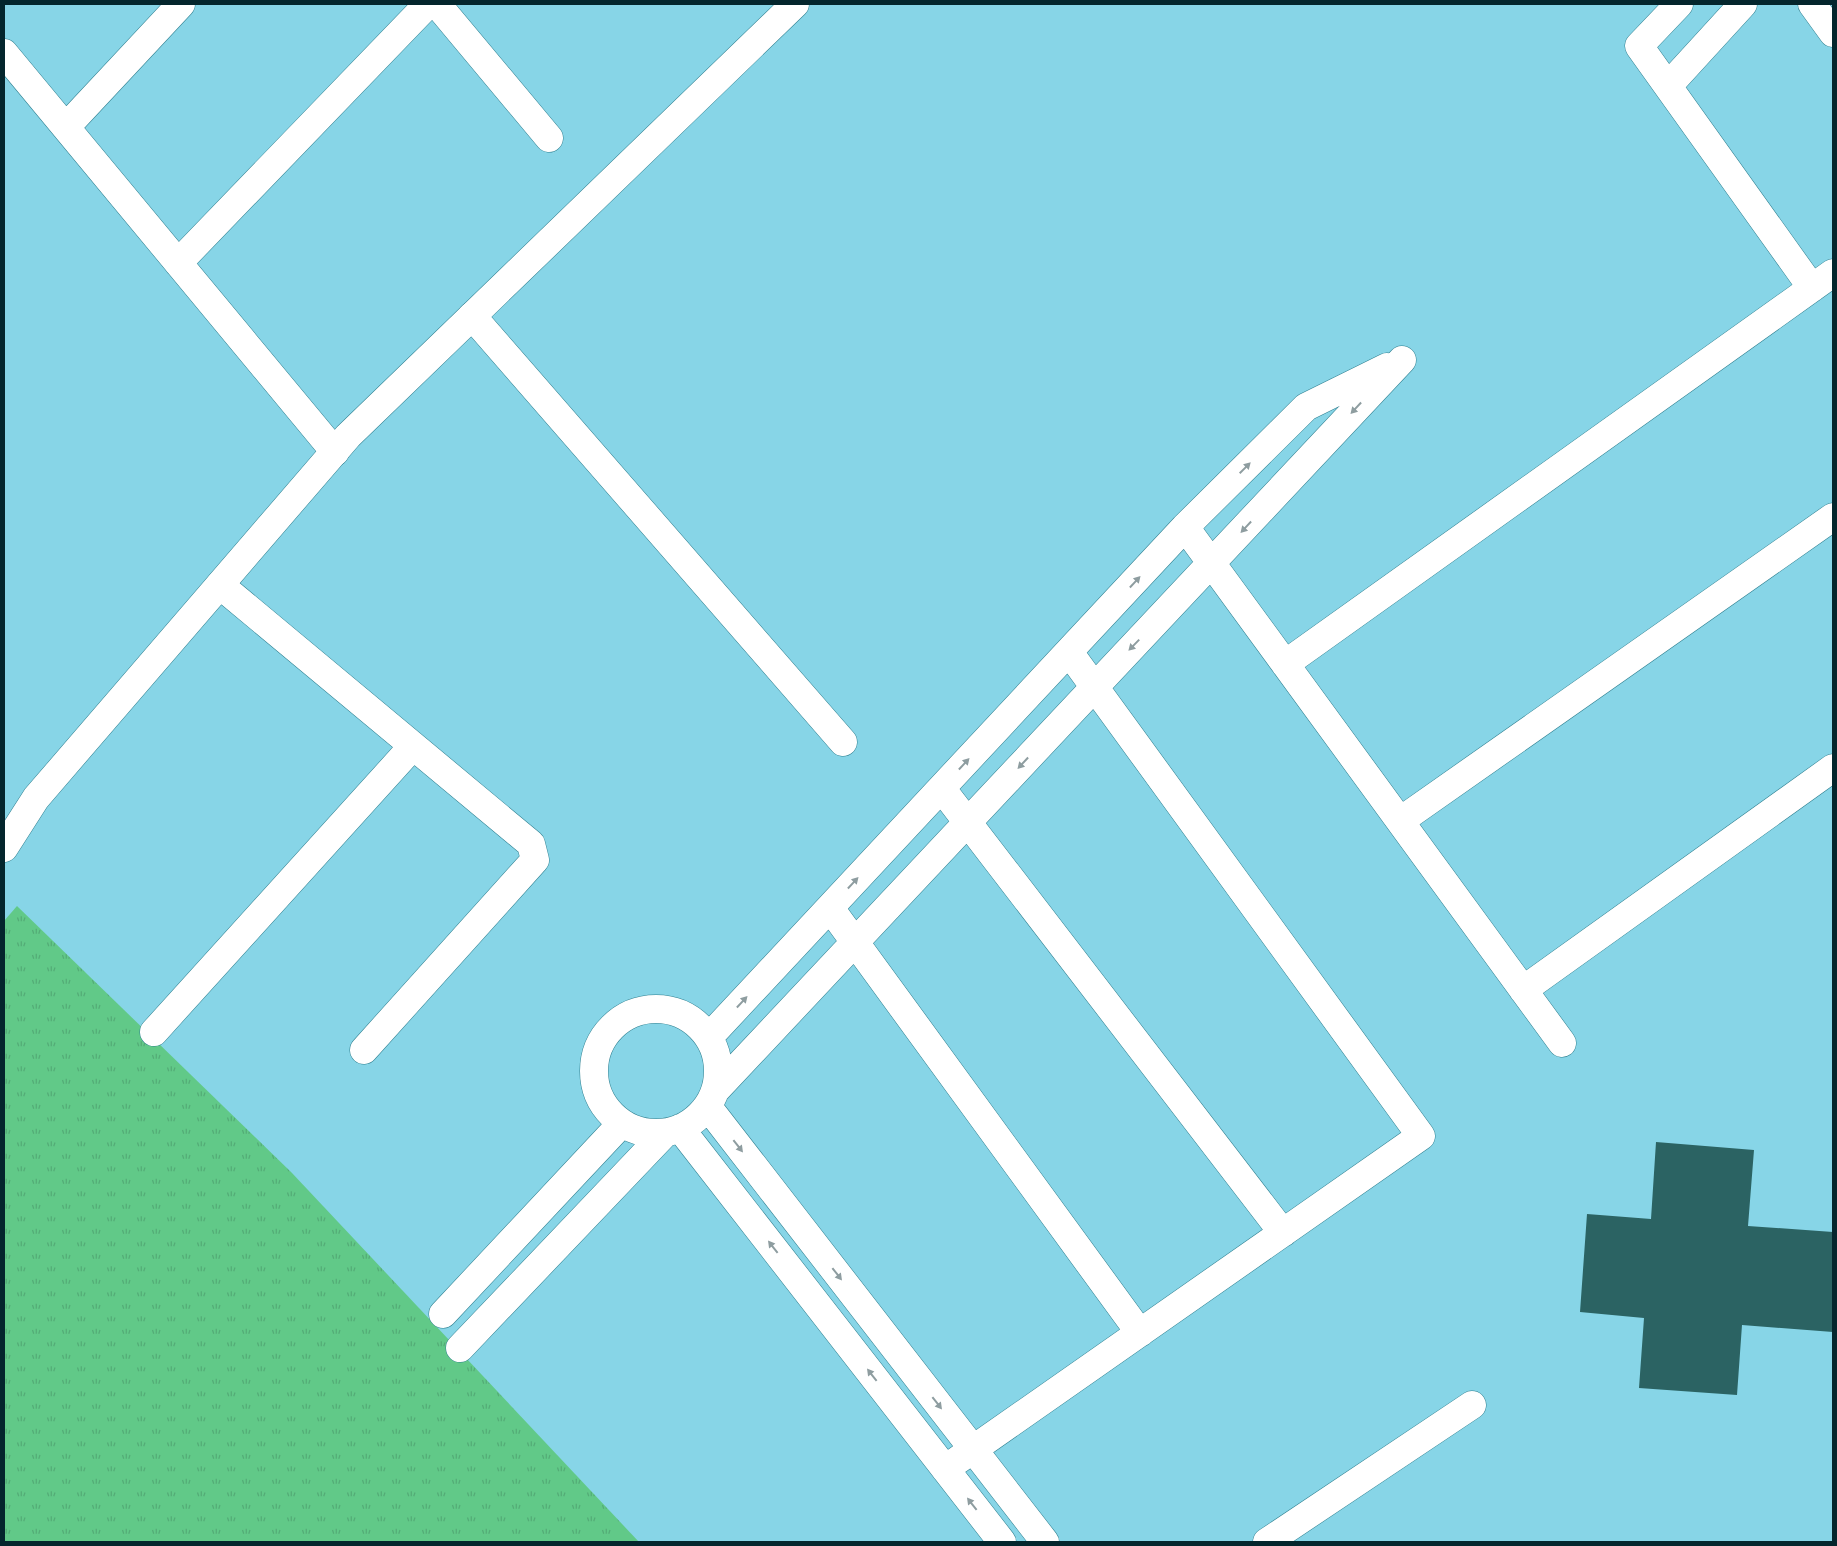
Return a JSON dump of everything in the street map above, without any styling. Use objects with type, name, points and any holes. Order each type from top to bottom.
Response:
[{"type":"street","points":[[66,128],[181,4]]},
{"type":"street","points":[[178,263],[428,4]]},
{"type":"street","points":[[436,4],[549,138]]},
{"type":"street","points":[[4,848],[36,798],[348,436],[795,4]]},
{"type":"street","points":[[1285,664],[1823,281],[1668,86],[1639,46],[1678,4]]},
{"type":"street","points":[[1668,86],[1743,4]]},
{"type":"street","points":[[1812,4],[1833,33]]},
{"type":"street","points":[[4,53],[334,452]]},
{"type":"street","points":[[472,316],[843,742]]},
{"type":"street","points":[[460,1348],[673,1131],[696,1120],[711,1099],[855,942],[1402,360],[1306,407],[1185,527],[709,1037]]},
{"type":"street","points":[[1400,821],[1833,517]]},
{"type":"street","points":[[1185,527],[1562,1043]]},
{"type":"street","points":[[220,585],[530,844],[535,860],[364,1050]]},
{"type":"street","points":[[945,1469],[1421,1136],[1069,652]]},
{"type":"street","points":[[154,1032],[413,746]]},
{"type":"street","points":[[1523,990],[1833,768]]},
{"type":"street","points":[[942,789],[1283,1232]]},
{"type":"street","points":[[830,908],[1140,1333]]},
{"type":"street","points":[[673,1131],[647,1133],[631,1128],[622,1123],[604,1106],[596,1090],[595,1056],[602,1040],[612,1026],[626,1016],[644,1010],[663,1008],[681,1014],[697,1023],[709,1037],[717,1055],[719,1073],[711,1099]]},
{"type":"street","points":[[711,1099],[973,1450],[1045,1542]]},
{"type":"street","points":[[443,1314],[622,1123]]},
{"type":"street","points":[[673,1131],[1002,1542]]},
{"type":"street","points":[[1267,1542],[1472,1405]]},
{"type":"green space","points":[[17,906],[292,1173],[639,1542],[4,1542],[4,921]]},
{"type":"building","points":[[1656,1142],[1754,1150],[1748,1226],[1833,1232],[1833,1332],[1742,1325],[1737,1395],[1639,1388],[1644,1318],[1580,1312],[1587,1214],[1651,1219]]}]
